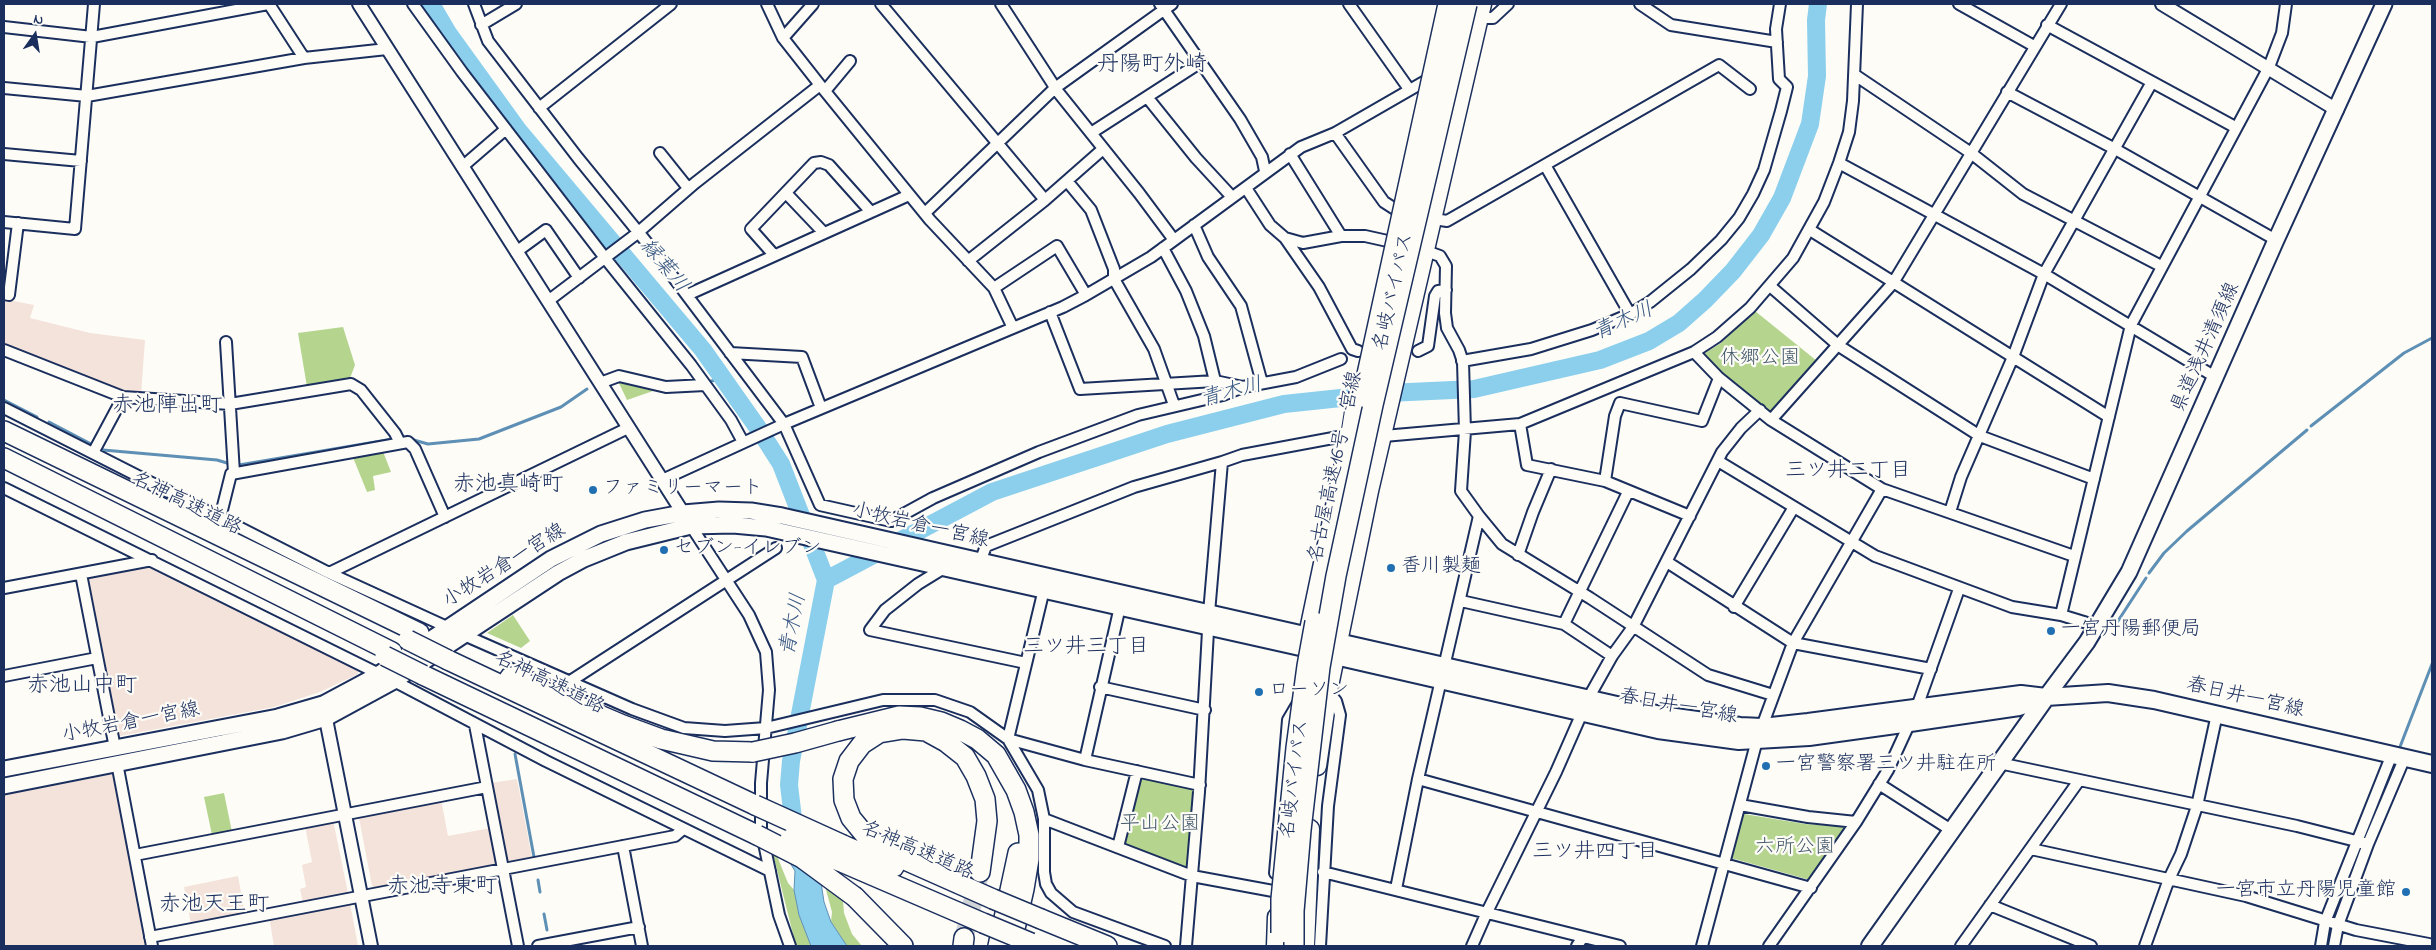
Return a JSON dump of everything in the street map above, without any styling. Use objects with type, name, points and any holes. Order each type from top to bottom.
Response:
[{"type":"highway","name":"名岐バイパス","points":[[1276,946],[1286,814],[1298,703],[1307,642],[1331,530],[1361,359],[1392,242],[1427,80],[1447,4]]},
{"type":"highway","name":"名古屋高速16号一宮線","points":[[1281,946],[1281,899],[1307,666],[1353,438],[1447,4]]},
{"type":"highway","name":"名古屋高速16号一宮線","points":[[1294,946],[1294,911],[1304,802],[1320,667],[1336,576],[1373,405],[1467,4]]},
{"type":"highway","name":"名岐バイパス","points":[[1305,946],[1308,853],[1314,790],[1328,691],[1369,491],[1400,366],[1481,11]]},
{"type":"highway","points":[[4,430],[413,637],[456,649],[526,685],[661,739],[713,751],[753,752],[899,716],[920,717],[941,722],[960,730],[977,739],[996,755],[1009,775],[1024,812],[1029,835],[1029,859],[1011,946]]},
{"type":"highway","name":"名神高速道路","points":[[4,439],[413,637]]},
{"type":"highway","name":"名神高速道路","points":[[4,458],[389,654]]},
{"type":"highway","points":[[4,467],[427,673],[757,830],[802,858],[855,897],[903,946]]},
{"type":"highway","name":"名神高速道路","points":[[456,649],[755,805],[841,853]]},
{"type":"highway","points":[[980,872],[987,820],[985,799],[976,776],[965,757],[946,742],[926,732],[903,728],[879,733],[862,744],[849,761],[843,779],[844,800],[851,818],[865,835],[887,852],[988,910]]},
{"type":"highway","points":[[998,946],[1017,858],[1024,812]]},
{"type":"highway","name":"名神高速道路","points":[[757,830],[841,853],[988,910],[1037,934],[1086,946]]},
{"type":"highway","points":[[1037,934],[1107,946]]},
{"type":"main road","name":"県道浅井清須線","points":[[2046,698],[2097,626],[2129,572],[2217,378],[2276,240],[2384,4]]},
{"type":"main road","name":"小牧岩倉一宮線","points":[[325,711],[551,559],[584,542],[645,520],[683,513],[735,510],[782,516],[940,562],[980,562],[1046,584]]},
{"type":"main road","name":"小牧岩倉一宮線","points":[[4,769],[282,731],[394,681],[456,649],[558,573],[584,559],[626,542],[691,526],[733,525],[788,532],[1121,601],[1209,628],[1307,642]]},
{"type":"main road","name":"小牧岩倉一宮線","points":[[1121,601],[1209,613],[1337,649]]},
{"type":"main road","name":"春日井一宮線","points":[[1337,649],[1443,672],[1589,698],[1759,734],[1809,737],[2019,708],[2046,698]]},
{"type":"main road","name":"春日井一宮線","points":[[1443,672],[1582,713],[1694,736],[1739,741],[1759,734],[1917,707],[2021,694],[2046,698],[2108,693],[2154,700],[2432,764]]},
{"type":"main road","points":[[1870,946],[1950,830],[2046,698]]},
{"type":"main road","name":"小牧岩倉一宮線","points":[[4,786],[116,755]]},
{"type":"street","points":[[4,222],[75,229],[94,4]]},
{"type":"street","points":[[4,27],[92,37],[269,4],[304,58]]},
{"type":"street","points":[[359,4],[749,615],[766,652],[769,690],[761,783],[761,829],[779,915],[790,946]]},
{"type":"street","points":[[413,4],[506,129],[706,385],[746,441]]},
{"type":"street","points":[[474,4],[488,41],[687,295],[781,425],[820,505],[891,521],[933,498],[1038,452],[1138,415],[1223,395],[1242,387],[1296,377],[1341,359]]},
{"type":"street","points":[[481,25],[516,4]]},
{"type":"street","points":[[539,108],[671,4]]},
{"type":"street","points":[[767,4],[783,38],[822,88],[924,213],[994,288],[1013,328]]},
{"type":"street","points":[[783,38],[813,4]]},
{"type":"street","points":[[881,4],[1045,200]]},
{"type":"street","points":[[1001,4],[1055,88],[1174,240]]},
{"type":"street","points":[[1349,4],[1409,89]]},
{"type":"street","points":[[1481,11],[1493,18],[1508,4]]},
{"type":"street","points":[[1640,4],[1670,25],[1776,42]]},
{"type":"street","points":[[1463,362],[1532,349],[1592,330],[1630,314],[1671,286],[1721,240],[1753,194],[1772,146],[1787,87],[1779,79],[1776,42],[1780,4]]},
{"type":"street","points":[[1385,430],[1464,430],[1520,424],[1694,352],[1717,338],[1750,308],[1793,258],[1810,230],[1840,163],[1849,132],[1855,75],[1858,4]]},
{"type":"street","points":[[1959,4],[2034,46]]},
{"type":"street","points":[[1772,420],[1893,283],[2060,4]]},
{"type":"street","points":[[2162,4],[2269,67],[2337,110]]},
{"type":"street","points":[[2061,615],[2131,325],[2198,195],[2269,67],[2282,33],[2286,4]]},
{"type":"street","points":[[924,213],[1055,88],[1165,6],[1256,146],[1264,171]]},
{"type":"street","points":[[2047,25],[2235,127]]},
{"type":"street","points":[[4,88],[86,96],[304,58],[388,49]]},
{"type":"street","points":[[548,301],[637,233],[688,188],[822,88],[850,62]]},
{"type":"street","points":[[1092,133],[1201,62]]},
{"type":"street","points":[[1434,219],[1447,220],[1719,65],[1750,89]]},
{"type":"street","points":[[1855,75],[1971,153],[2023,194],[2161,266]]},
{"type":"street","points":[[662,480],[781,425],[1013,328],[1086,295],[1163,248],[1246,188],[1264,171],[1290,154],[1312,141],[1335,134],[1427,80]]},
{"type":"street","points":[[1950,512],[1961,477],[2014,357],[2044,274],[2152,82]]},
{"type":"street","points":[[2007,92],[2115,149],[2276,240]]},
{"type":"street","points":[[1147,97],[1196,158],[1232,197]]},
{"type":"street","points":[[462,167],[506,129]]},
{"type":"street","points":[[1335,134],[1384,202],[1398,211]]},
{"type":"street","points":[[968,261],[1045,200],[1103,149]]},
{"type":"street","points":[[660,153],[688,188]]},
{"type":"street","points":[[4,154],[81,161]]},
{"type":"street","points":[[1290,154],[1341,236]]},
{"type":"street","points":[[774,255],[751,229],[814,163],[821,162],[828,165],[871,212]]},
{"type":"street","points":[[1840,163],[2044,274],[2217,378]]},
{"type":"street","points":[[1545,165],[1630,314]]},
{"type":"street","points":[[1067,181],[1091,210],[1114,268],[1114,279],[1154,349],[1174,405]]},
{"type":"street","points":[[1246,188],[1270,225],[1285,238],[1319,287],[1344,331],[1352,350],[1361,359]]},
{"type":"street","points":[[786,193],[824,234]]},
{"type":"street","points":[[687,295],[909,195]]},
{"type":"street","points":[[4,294],[9,295],[18,223]]},
{"type":"street","points":[[1194,225],[1208,257],[1240,306],[1262,383]]},
{"type":"street","points":[[516,252],[546,230],[578,278]]},
{"type":"street","points":[[1810,230],[2109,416]]},
{"type":"street","points":[[1285,238],[1303,243],[1341,236],[1365,236],[1392,242]]},
{"type":"street","points":[[994,288],[1058,246],[1086,295]]},
{"type":"street","points":[[1163,248],[1186,291],[1204,336],[1215,381]]},
{"type":"street","points":[[1426,251],[1440,256],[1446,266],[1445,312],[1447,328],[1463,362],[1464,430],[1461,491],[1479,516],[1502,544],[1708,675],[1773,695]]},
{"type":"street","points":[[1770,286],[1839,346],[1980,436],[2094,479]]},
{"type":"street","points":[[1418,351],[1428,346],[1434,296],[1438,292],[1446,290]]},
{"type":"street","points":[[1050,312],[1080,389],[1120,389],[1215,381],[1242,387]]},
{"type":"street","points":[[226,342],[234,474]]},
{"type":"street","points":[[4,350],[123,397],[230,404],[351,384],[361,390],[395,433],[400,443]]},
{"type":"street","points":[[1694,352],[1719,378],[1772,420],[1882,489],[2074,556]]},
{"type":"street","points":[[730,353],[802,357],[821,408]]},
{"type":"street","points":[[600,383],[619,376],[666,387],[706,385]]},
{"type":"street","points":[[1605,481],[1615,416],[1620,403],[1702,421],[1719,378]]},
{"type":"street","points":[[93,453],[123,397]]},
{"type":"street","points":[[4,408],[329,574],[447,628]]},
{"type":"street","points":[[1472,946],[1589,698],[1612,656],[1633,627],[1718,461],[1741,428],[1760,410]]},
{"type":"street","points":[[1520,424],[1527,465],[1605,481],[1690,516]]},
{"type":"street","points":[[329,574],[628,428]]},
{"type":"street","points":[[980,562],[986,546],[1134,487],[1242,455],[1350,430]]},
{"type":"street","points":[[220,518],[231,474],[408,442],[415,449],[445,517]]},
{"type":"street","points":[[1718,461],[1875,556],[2012,608],[2061,615],[2097,626]]},
{"type":"street","points":[[1186,946],[1200,785],[1209,613],[1222,462]]},
{"type":"street","points":[[1518,555],[1551,469]]},
{"type":"street","points":[[4,488],[379,674]]},
{"type":"street","points":[[1702,946],[1759,734],[1793,643],[1882,489]]},
{"type":"street","points":[[1564,624],[1628,492]]},
{"type":"street","points":[[1734,607],[1794,507]]},
{"type":"street","points":[[1396,889],[1418,779],[1461,601],[1479,516]]},
{"type":"street","points":[[569,682],[776,548]]},
{"type":"street","points":[[4,588],[152,560]]},
{"type":"street","points":[[940,562],[918,584],[885,610],[870,630],[1026,663]]},
{"type":"street","points":[[1667,562],[1734,607],[1793,643],[1931,669]]},
{"type":"street","points":[[81,574],[151,942],[361,895],[675,836],[682,830]]},
{"type":"street","points":[[1046,584],[1008,739],[1038,790],[1044,819],[1046,884],[1060,903],[1073,912],[1166,946]]},
{"type":"street","points":[[1769,946],[1856,822],[1879,784],[1917,707],[1959,589]]},
{"type":"street","points":[[1086,760],[1100,687],[1121,601]]},
{"type":"street","points":[[1461,601],[1564,624],[1612,656]]},
{"type":"street","points":[[456,649],[569,682],[684,728],[725,731],[766,728],[883,700],[934,700],[970,712],[1008,739],[1086,760],[1200,785]]},
{"type":"street","points":[[4,676],[97,658]]},
{"type":"street","points":[[394,681],[475,725],[682,830],[770,871]]},
{"type":"street","points":[[1100,687],[1205,710]]},
{"type":"street","points":[[1320,946],[1329,798],[1340,715],[1336,701],[1328,691]]},
{"type":"street","points":[[1272,946],[1274,891],[1288,720],[1298,703]]},
{"type":"street","points":[[325,711],[371,946]]},
{"type":"street","points":[[2145,946],[2169,878],[2181,854],[2197,806],[2217,714]]},
{"type":"street","points":[[475,725],[518,946]]},
{"type":"street","points":[[2321,946],[2325,922],[2357,840],[2398,756]]},
{"type":"street","points":[[2334,946],[2338,925],[2398,756]]},
{"type":"street","points":[[1999,763],[2078,782],[2357,840],[2368,844]]},
{"type":"street","points":[[1118,847],[1137,771]]},
{"type":"street","points":[[1418,779],[1536,810],[1811,888]]},
{"type":"street","points":[[1961,946],[2078,782]]},
{"type":"street","points":[[1879,784],[1950,830]]},
{"type":"street","points":[[135,855],[487,786]]},
{"type":"street","points":[[1740,805],[1808,817],[1856,822]]},
{"type":"street","points":[[1044,819],[1192,876],[1274,891]]},
{"type":"street","points":[[623,846],[642,946]]},
{"type":"street","points":[[2031,848],[2246,896],[2325,922],[2430,941]]},
{"type":"street","points":[[1323,872],[1620,946]]},
{"type":"street","points":[[1990,905],[2091,946]]},
{"type":"street","points":[[538,946],[639,927]]},
{"type":"street","points":[[1577,946],[1583,937]]},
{"type":"shaded area","points":[[4,299],[34,305],[30,318],[90,333],[145,340],[141,395],[128,394],[4,347]]},
{"type":"shaded area","points":[[148,566],[358,670],[358,674],[320,692],[274,707],[120,736],[116,734],[86,582],[90,576]]},
{"type":"shaded area","points":[[113,774],[147,946],[4,946],[4,795]]},
{"type":"shaded area","points":[[517,779],[532,858],[510,862],[505,859],[491,783]]},
{"type":"shaded area","points":[[441,799],[448,836],[491,828],[498,863],[495,867],[377,889],[372,886],[359,818],[362,814]]},
{"type":"shaded area","points":[[333,820],[348,893],[347,895],[303,903],[300,889],[306,887],[302,865],[312,862],[305,826]]},
{"type":"shaded area","points":[[238,876],[245,914],[191,924],[184,887]]},
{"type":"shaded area","points":[[350,903],[358,946],[274,946],[269,916]]},
{"type":"green space","name":"休郷公園","points":[[1755,311],[1817,361],[1770,415],[1702,355],[1721,343]]},
{"type":"green space","points":[[343,327],[355,365],[349,381],[307,387],[298,333]]},
{"type":"green space","points":[[617,379],[650,387],[653,391],[627,400]]},
{"type":"green space","points":[[382,449],[391,472],[373,476],[375,490],[367,492],[352,455]]},
{"type":"green space","points":[[513,615],[530,641],[521,648],[487,633]]},
{"type":"green space","name":"平山公園","points":[[1141,777],[1195,788],[1187,868],[1124,846]]},
{"type":"green space","points":[[224,793],[232,832],[212,835],[204,797]]},
{"type":"green space","name":"六所公園","points":[[1744,814],[1805,824],[1848,827],[1810,880],[1731,858]]},
{"type":"green space","points":[[773,854],[777,856],[788,883],[794,890],[799,915],[811,946],[796,946]]},
{"type":"green space","points":[[825,886],[843,901],[844,913],[852,934],[862,946],[847,946],[831,922],[832,912]]},
{"type":"water","points":[[784,853],[817,856],[824,902],[831,922],[847,946],[811,946],[799,915],[794,890],[795,871]]},
{"type":"waterway","name":"縁葉川","points":[[431,4],[448,33],[518,130],[703,350],[760,431],[781,464],[826,580]]},
{"type":"waterway","name":"青木川","points":[[795,835],[789,785],[791,761],[826,580],[992,492],[1167,434],[1284,404],[1388,393],[1474,389],[1600,360],[1649,341],[1679,323],[1733,271],[1761,235],[1782,198],[1810,124],[1817,76],[1816,20],[1818,4]]},
{"type":"waterway","points":[[2311,426],[2404,353],[2432,338]]},
{"type":"waterway","points":[[711,381],[724,379]]},
{"type":"waterway","points":[[400,433],[403,437],[428,444],[479,439],[561,407],[587,389]]},
{"type":"waterway","points":[[4,400],[37,417]]},
{"type":"waterway","points":[[49,422],[93,445]]},
{"type":"waterway","points":[[2149,573],[2164,553],[2187,531],[2307,430]]},
{"type":"waterway","points":[[239,465],[393,439]]},
{"type":"waterway","points":[[103,450],[217,460],[227,463]]},
{"type":"waterway","points":[[2116,624],[2146,578]]},
{"type":"waterway","points":[[2398,752],[2432,664]]},
{"type":"waterway","points":[[515,754],[534,857]]},
{"type":"waterway","points":[[2327,946],[2332,922],[2380,797]]},
{"type":"waterway","points":[[538,880],[540,892]]},
{"type":"waterway","points":[[544,914],[547,930]]},
{"type":"tunnel","points":[[964,938],[979,876]]},
{"type":"place","name":"ファミリーマート","points":[[593,490]]},
{"type":"place","name":"セブン-イレブン","points":[[664,550]]},
{"type":"place","name":"香川製麺","points":[[1391,568]]},
{"type":"place","name":"一宮丹陽郵便局","points":[[2051,631]]},
{"type":"place","name":"ローソン","points":[[1259,692]]},
{"type":"place","name":"一宮警察署三ツ井駐在所","points":[[1766,766]]},
{"type":"place","name":"一宮市立丹陽児童館","points":[[2406,892]]},
{"type":"district","name":"丹陽町外崎","points":[[1152,66]]},
{"type":"district","name":"赤池陣出町","points":[[167,407]]},
{"type":"district","name":"三ツ井二丁目","points":[[1848,473]]},
{"type":"district","name":"赤池真崎町","points":[[508,486]]},
{"type":"district","name":"三ツ井三丁目","points":[[1086,649]]},
{"type":"district","name":"赤池山中町","points":[[82,687]]},
{"type":"district","name":"三ツ井四丁目","points":[[1595,854]]},
{"type":"district","name":"赤池寺東町","points":[[442,888]]},
{"type":"district","name":"赤池天王町","points":[[214,906]]}]
